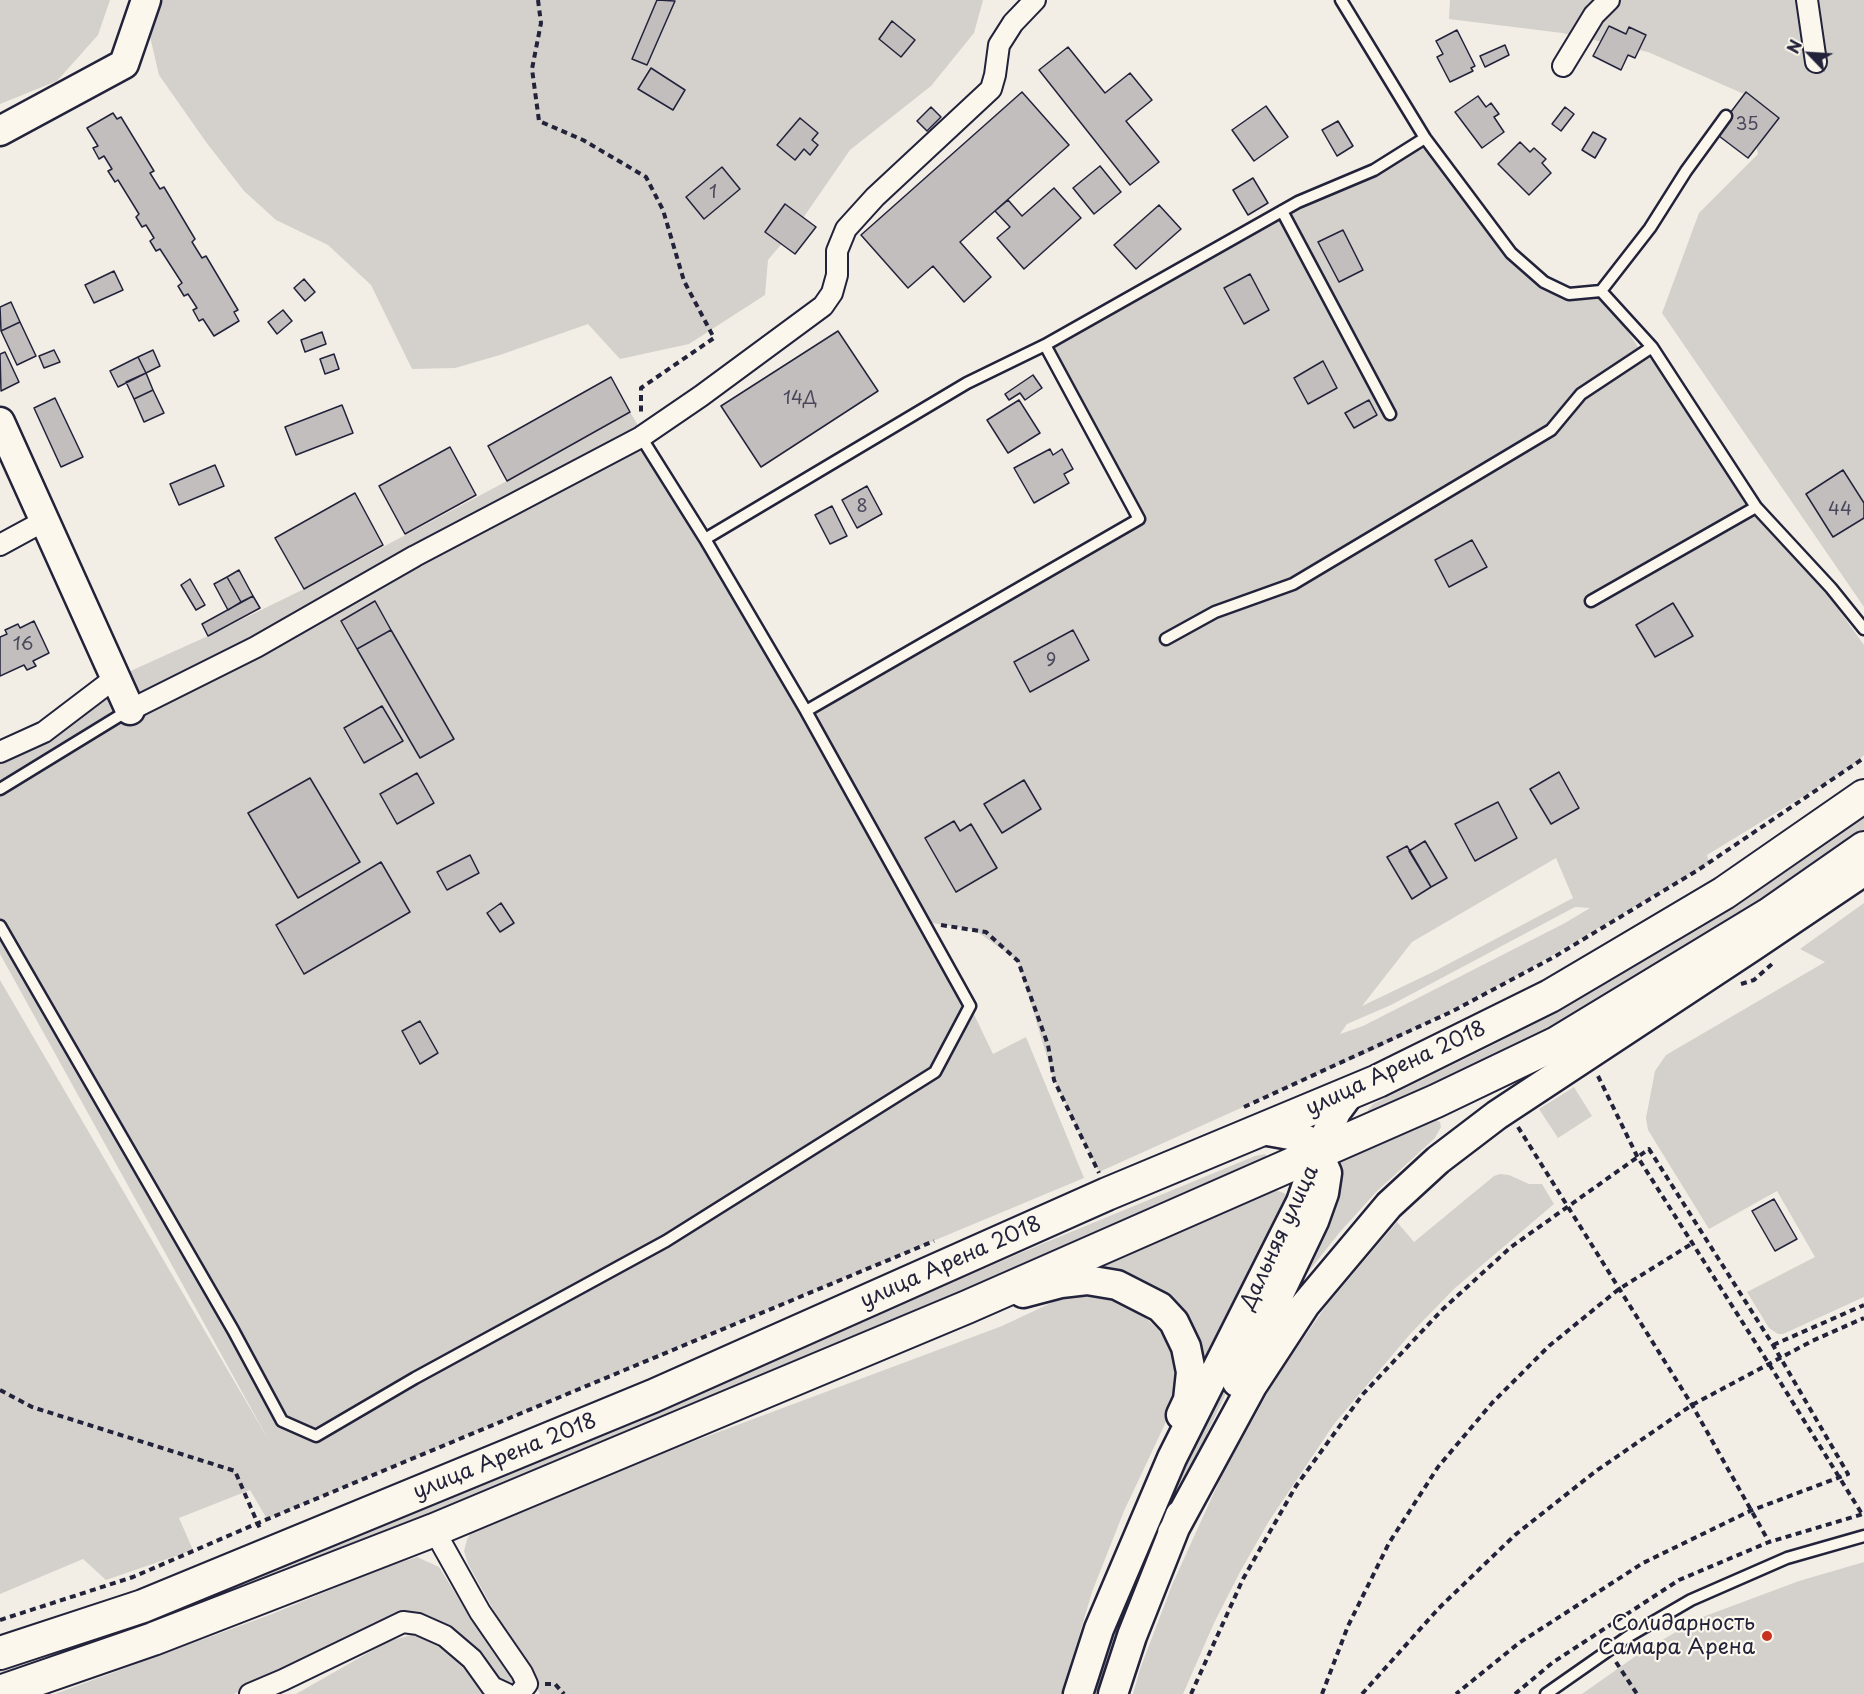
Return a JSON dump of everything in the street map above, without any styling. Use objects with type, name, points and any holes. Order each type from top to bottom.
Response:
[{"type":"main road","points":[[0,131],[124,64],[146,0]]},
{"type":"main road","points":[[0,422],[130,710]]},
{"type":"main road","name":"улица Арена 2018","points":[[0,1653],[143,1606],[653,1395],[1102,1177],[1262,1130],[1387,1077],[1550,996],[1724,893],[1864,796]]},
{"type":"main road","name":"улица Арена 2018","points":[[0,1692],[153,1639],[434,1530],[967,1307],[1436,1101],[1557,1043],[1768,915],[1864,848]]},
{"type":"main road","points":[[1172,1533],[1252,1386],[1305,1305],[1389,1205],[1438,1160],[1497,1115],[1864,871]]},
{"type":"main road","points":[[1262,1130],[1307,1140],[1318,1154],[1336,1112],[1350,1093]]},
{"type":"main road","name":"Дальняя улица","points":[[1113,1694],[1132,1636],[1172,1533],[1234,1388],[1314,1221],[1324,1193],[1327,1173],[1318,1154]]},
{"type":"main road","name":"Дальняя улица","points":[[1078,1694],[1099,1629],[1172,1458],[1301,1202],[1318,1154]]},
{"type":"main road","points":[[967,1307],[1061,1283],[1087,1280],[1117,1285],[1160,1307],[1174,1322],[1186,1347],[1191,1372],[1188,1400],[1116,1559],[1099,1629]]},
{"type":"street","points":[[130,710],[256,646],[415,556],[641,437],[823,306],[832,293],[837,275],[837,251],[846,229],[875,197],[991,89],[999,45],[1013,23],[1035,0]]},
{"type":"street","points":[[1563,66],[1594,15],[1609,0]]},
{"type":"street","points":[[1807,0],[1816,62]]},
{"type":"street","points":[[0,545],[44,521]]},
{"type":"street","points":[[0,752],[44,732],[115,678]]},
{"type":"street","points":[[434,1530],[480,1612],[522,1673],[527,1684],[519,1694]]},
{"type":"street","points":[[250,1694],[404,1622],[418,1624],[445,1636],[472,1659],[492,1687],[507,1694]]},
{"type":"lane","points":[[1341,0],[1425,138],[1511,253],[1544,282],[1569,294],[1601,291],[1650,228],[1686,171],[1726,116]]},
{"type":"lane","points":[[705,539],[967,383],[1045,345],[1282,211],[1374,170],[1425,138]]},
{"type":"lane","points":[[1282,211],[1390,414]]},
{"type":"lane","points":[[1601,291],[1652,347],[1756,507],[1831,588],[1864,629]]},
{"type":"lane","points":[[806,711],[1139,519],[1045,345]]},
{"type":"lane","points":[[1166,639],[1215,612],[1293,584],[1551,430],[1581,394],[1652,347]]},
{"type":"lane","points":[[0,926],[233,1330],[282,1421],[316,1436],[415,1378],[666,1241],[935,1072],[970,1006],[806,711],[705,539],[641,437]]},
{"type":"lane","points":[[1591,601],[1756,507]]},
{"type":"lane","points":[[0,789],[130,710]]},
{"type":"lane","points":[[1546,1694],[1629,1636],[1691,1600],[1787,1558],[1864,1536]]},
{"type":"path","points":[[538,0],[541,23],[532,69],[539,121],[584,140],[646,177],[663,210],[684,281],[714,338],[641,388],[641,437]]},
{"type":"path","points":[[1234,1112],[1453,1011],[1554,957],[1698,870],[1864,758]]},
{"type":"path","points":[[925,922],[986,932],[1018,961],[1048,1045],[1054,1080],[1102,1177]]},
{"type":"path","points":[[1732,987],[1754,980]]},
{"type":"path","points":[[1593,1067],[1637,1156],[1862,1514]]},
{"type":"path","points":[[1514,1120],[1692,1405],[1769,1542]]},
{"type":"path","points":[[1191,1694],[1243,1578],[1296,1486],[1363,1394],[1443,1309],[1511,1246],[1649,1149],[1773,1345],[1848,1474],[1750,1511],[1643,1563],[1519,1643],[1456,1694]]},
{"type":"path","points":[[0,1620],[133,1577],[945,1236]]},
{"type":"path","points":[[1322,1694],[1347,1626],[1389,1543],[1438,1467],[1492,1403],[1549,1346],[1619,1289],[1693,1243]]},
{"type":"path","points":[[1773,1345],[1864,1305]]},
{"type":"path","points":[[1362,1694],[1439,1608],[1515,1535],[1596,1471],[1692,1405],[1780,1357],[1864,1318]]},
{"type":"path","points":[[0,1390],[32,1407],[236,1472],[272,1553]]},
{"type":"shaded area","points":[[0,0],[110,0],[98,35],[57,81],[0,104]]},
{"type":"shaded area","points":[[158,0],[983,0],[974,33],[931,86],[850,150],[801,221],[768,260],[765,295],[689,344],[620,359],[588,324],[455,368],[412,369],[371,285],[328,245],[276,220],[244,191],[159,75],[148,28]]},
{"type":"shaded area","points":[[1450,0],[1864,0],[1864,607],[1662,313],[1699,213],[1758,154],[1744,94],[1648,52],[1562,33],[1449,19]]},
{"type":"shaded area","points":[[1425,138],[1544,282],[1601,291],[1642,353],[1667,369],[1864,645],[1864,755],[1851,767],[1707,855],[1709,863],[1517,976],[1372,1051],[1099,1172],[1054,1080],[1018,961],[975,930],[926,922],[993,1054],[1026,1037],[1084,1178],[267,1519],[250,1490],[179,1518],[193,1550],[106,1580],[83,1559],[0,1594],[0,980],[268,1439],[0,954],[0,752],[115,678],[304,589],[507,481],[630,412],[806,711],[1139,519],[1045,345],[1282,211]],"holes":[[[1556,858],[1573,898],[1435,971],[1362,1006],[1412,942]],[[1575,907],[1590,908],[1363,1026],[1340,1034],[1347,1024],[1391,1005]]]},
{"type":"shaded area","points":[[1864,815],[1864,833],[1746,916],[1582,1016],[1369,1115],[1368,1110],[1373,1104],[1499,1042],[1645,959],[1795,866]]},
{"type":"shaded area","points":[[1864,903],[1864,1297],[1783,1334],[1778,1334],[1769,1328],[1747,1292],[1815,1257],[1777,1191],[1709,1229],[1648,1130],[1646,1118],[1655,1071],[1666,1055],[1825,962],[1800,949]]},
{"type":"shaded area","points":[[1574,1087],[1592,1116],[1558,1138],[1539,1109]]},
{"type":"shaded area","points":[[1431,1117],[1440,1122],[1441,1127],[1435,1138],[1376,1192],[1296,1287],[1336,1162]]},
{"type":"shaded area","points":[[1265,1154],[1270,1160],[1267,1167],[344,1554],[0,1683],[0,1667],[721,1381],[1037,1246],[1255,1156]]},
{"type":"shaded area","points":[[1509,1175],[1529,1184],[1542,1184],[1554,1204],[1455,1288],[1411,1333],[1334,1424],[1269,1521],[1240,1572],[1214,1623],[1183,1694],[1133,1694],[1140,1669],[1172,1585],[1222,1475],[1277,1376],[1326,1306],[1397,1222],[1414,1242],[1494,1176]]},
{"type":"shaded area","points":[[1272,1189],[1289,1197],[1214,1357],[1199,1358],[1099,1268],[1099,1265]]},
{"type":"shaded area","points":[[1308,1205],[1235,1374],[1154,1546],[1100,1694],[1090,1694],[1150,1531]]},
{"type":"shaded area","points":[[1092,1296],[1117,1301],[1140,1313],[1158,1329],[1171,1349],[1176,1368],[1176,1389],[1165,1424],[1124,1511],[1092,1592],[1062,1694],[540,1694],[468,1564],[464,1551],[467,1540],[471,1532],[482,1523],[494,1516],[1002,1326],[1053,1302],[1071,1297]]},
{"type":"shaded area","points":[[417,1557],[439,1567],[472,1620],[505,1646],[513,1667],[514,1684],[492,1687],[478,1679],[488,1694],[296,1694],[387,1642],[428,1630],[403,1622],[335,1643],[234,1694],[55,1694],[272,1614],[383,1568]]},
{"type":"shaded area","name":"Солидарность Самара Арена","points":[[1864,1562],[1864,1694],[1582,1694],[1640,1653],[1700,1618],[1799,1581]]},
{"type":"building","points":[[657,0],[675,1],[647,65],[632,59]]},
{"type":"building","points":[[892,21],[915,40],[901,57],[879,39]]},
{"type":"building","points":[[1609,26],[1626,34],[1629,27],[1646,35],[1635,58],[1628,55],[1621,70],[1593,56]]},
{"type":"building","points":[[1457,30],[1475,66],[1471,68],[1473,71],[1450,82],[1437,57],[1443,54],[1436,41]]},
{"type":"building","points":[[1505,45],[1509,55],[1485,67],[1480,56]]},
{"type":"building","points":[[1068,47],[1105,93],[1130,73],[1152,100],[1126,121],[1159,162],[1130,185],[1039,70]]},
{"type":"building","points":[[651,68],[685,90],[673,110],[638,89]]},
{"type":"building","points":[[1022,92],[1069,145],[960,242],[991,277],[964,302],[933,266],[908,288],[861,235]]},
{"type":"building","points":[[1746,92],[1779,118],[1748,158],[1715,133]]},
{"type":"building","points":[[1478,96],[1486,107],[1491,103],[1499,114],[1494,117],[1504,132],[1482,148],[1455,112]]},
{"type":"building","points":[[1266,106],[1288,137],[1254,161],[1232,130]]},
{"type":"building","points":[[931,107],[941,117],[927,131],[917,121]]},
{"type":"building","points":[[1565,107],[1574,114],[1561,131],[1552,124]]},
{"type":"building","points":[[113,113],[117,119],[121,117],[154,171],[150,173],[160,189],[164,187],[195,239],[192,242],[202,258],[206,256],[238,310],[234,312],[239,321],[214,336],[203,319],[199,321],[193,310],[197,308],[188,294],[184,296],[178,286],[182,283],[160,249],[156,251],[150,241],[154,238],[146,225],[142,227],[136,217],[139,214],[118,180],[115,182],[108,171],[112,169],[104,156],[99,159],[93,148],[98,146],[87,128]]},
{"type":"building","points":[[800,118],[818,133],[812,140],[818,145],[810,155],[804,149],[795,160],[777,145]]},
{"type":"building","points":[[1338,121],[1353,146],[1337,156],[1322,130]]},
{"type":"building","points":[[1593,132],[1606,139],[1595,158],[1582,150]]},
{"type":"building","points":[[1520,142],[1530,152],[1534,148],[1546,159],[1542,163],[1551,173],[1529,195],[1498,164]]},
{"type":"building","points":[[1100,166],[1121,192],[1094,214],[1073,188]]},
{"type":"building","points":[[722,167],[740,189],[704,219],[686,197]]},
{"type":"building","points":[[1253,178],[1268,203],[1248,215],[1233,190]]},
{"type":"building","points":[[1054,188],[1081,218],[1024,269],[997,238],[1010,227],[995,211],[1008,200],[1022,216]]},
{"type":"building","points":[[785,204],[816,227],[795,254],[765,232]]},
{"type":"building","points":[[1159,205],[1181,229],[1136,269],[1114,245]]},
{"type":"building","points":[[1343,230],[1363,270],[1339,282],[1318,242]]},
{"type":"building","points":[[114,271],[123,290],[94,303],[85,285]]},
{"type":"building","points":[[1250,274],[1269,310],[1244,324],[1224,288]]},
{"type":"building","points":[[304,279],[315,292],[305,301],[294,288]]},
{"type":"building","points":[[11,302],[20,322],[1,331],[0,307]]},
{"type":"building","points":[[283,310],[292,321],[277,334],[268,322]]},
{"type":"building","points":[[20,322],[36,356],[17,365],[1,331]]},
{"type":"building","points":[[838,331],[878,391],[761,467],[721,406]]},
{"type":"building","points":[[322,332],[326,344],[305,352],[301,340]]},
{"type":"building","points":[[54,350],[60,362],[44,368],[39,356]]},
{"type":"building","points":[[153,350],[160,366],[146,373],[138,357]]},
{"type":"building","points":[[5,352],[19,382],[1,391],[0,354]]},
{"type":"building","points":[[334,354],[339,369],[325,374],[320,359]]},
{"type":"building","points":[[138,357],[146,373],[118,387],[110,371]]},
{"type":"building","points":[[1323,361],[1337,388],[1308,404],[1294,378]]},
{"type":"building","points":[[146,373],[153,390],[134,399],[126,382]]},
{"type":"building","points":[[1033,375],[1042,388],[1025,400],[1020,393],[1009,400],[1005,394]]},
{"type":"building","points":[[611,377],[630,412],[507,481],[488,446]]},
{"type":"building","points":[[153,390],[164,413],[144,422],[134,399]]},
{"type":"building","points":[[55,398],[83,457],[61,467],[34,408]]},
{"type":"building","points":[[1019,400],[1040,433],[1008,453],[987,420]]},
{"type":"building","points":[[1369,400],[1377,415],[1354,428],[1345,413]]},
{"type":"building","points":[[342,405],[353,433],[296,455],[285,427]]},
{"type":"building","points":[[450,447],[476,495],[405,534],[379,486]]},
{"type":"building","points":[[1050,449],[1053,455],[1062,449],[1073,469],[1064,474],[1069,483],[1034,503],[1014,468]]},
{"type":"building","points":[[215,465],[224,486],[179,505],[170,484]]},
{"type":"building","points":[[1843,470],[1864,503],[1864,518],[1833,537],[1806,494]]},
{"type":"building","points":[[867,486],[882,514],[857,528],[842,500]]},
{"type":"building","points":[[355,493],[383,545],[304,589],[275,538]]},
{"type":"building","points":[[832,506],[847,536],[830,544],[815,515]]},
{"type":"building","points":[[1472,540],[1487,567],[1449,587],[1435,560]]},
{"type":"building","points":[[239,570],[253,596],[241,602],[227,577]]},
{"type":"building","points":[[227,577],[241,602],[228,610],[214,584]]},
{"type":"building","points":[[190,579],[205,605],[196,610],[181,585]]},
{"type":"building","points":[[253,596],[260,608],[208,636],[202,624]]},
{"type":"building","points":[[375,601],[391,630],[357,649],[341,621]]},
{"type":"building","points":[[1673,603],[1693,636],[1655,657],[1636,625]]},
{"type":"building","points":[[34,621],[49,653],[33,661],[36,666],[27,670],[24,665],[0,676],[0,637],[7,634],[5,630],[18,624],[20,628]]},
{"type":"building","points":[[391,630],[454,739],[420,758],[357,649]]},
{"type":"building","points":[[1073,630],[1089,660],[1030,692],[1014,662]]},
{"type":"building","points":[[382,706],[403,741],[364,763],[344,728]]},
{"type":"building","points":[[1559,772],[1579,808],[1551,824],[1530,789]]},
{"type":"building","points":[[417,773],[434,803],[397,824],[380,794]]},
{"type":"building","points":[[310,778],[360,862],[298,898],[248,813]]},
{"type":"building","points":[[1024,780],[1041,809],[1002,833],[984,804]]},
{"type":"building","points":[[1498,802],[1517,838],[1475,861],[1455,824]]},
{"type":"building","points":[[954,821],[960,831],[971,824],[997,868],[956,892],[925,838]]},
{"type":"building","points":[[1425,841],[1447,878],[1431,887],[1409,851]]},
{"type":"building","points":[[1407,846],[1431,887],[1412,899],[1387,857]]},
{"type":"building","points":[[470,855],[479,873],[447,890],[437,872]]},
{"type":"building","points":[[381,862],[410,912],[304,974],[276,925]]},
{"type":"building","points":[[501,903],[514,923],[500,932],[487,913]]},
{"type":"building","points":[[420,1021],[438,1053],[420,1064],[402,1031]]},
{"type":"building","points":[[1774,1199],[1797,1239],[1775,1251],[1752,1211]]},
{"type":"place","name":"Солидарность Самара Арена","points":[[1767,1636]]}]
